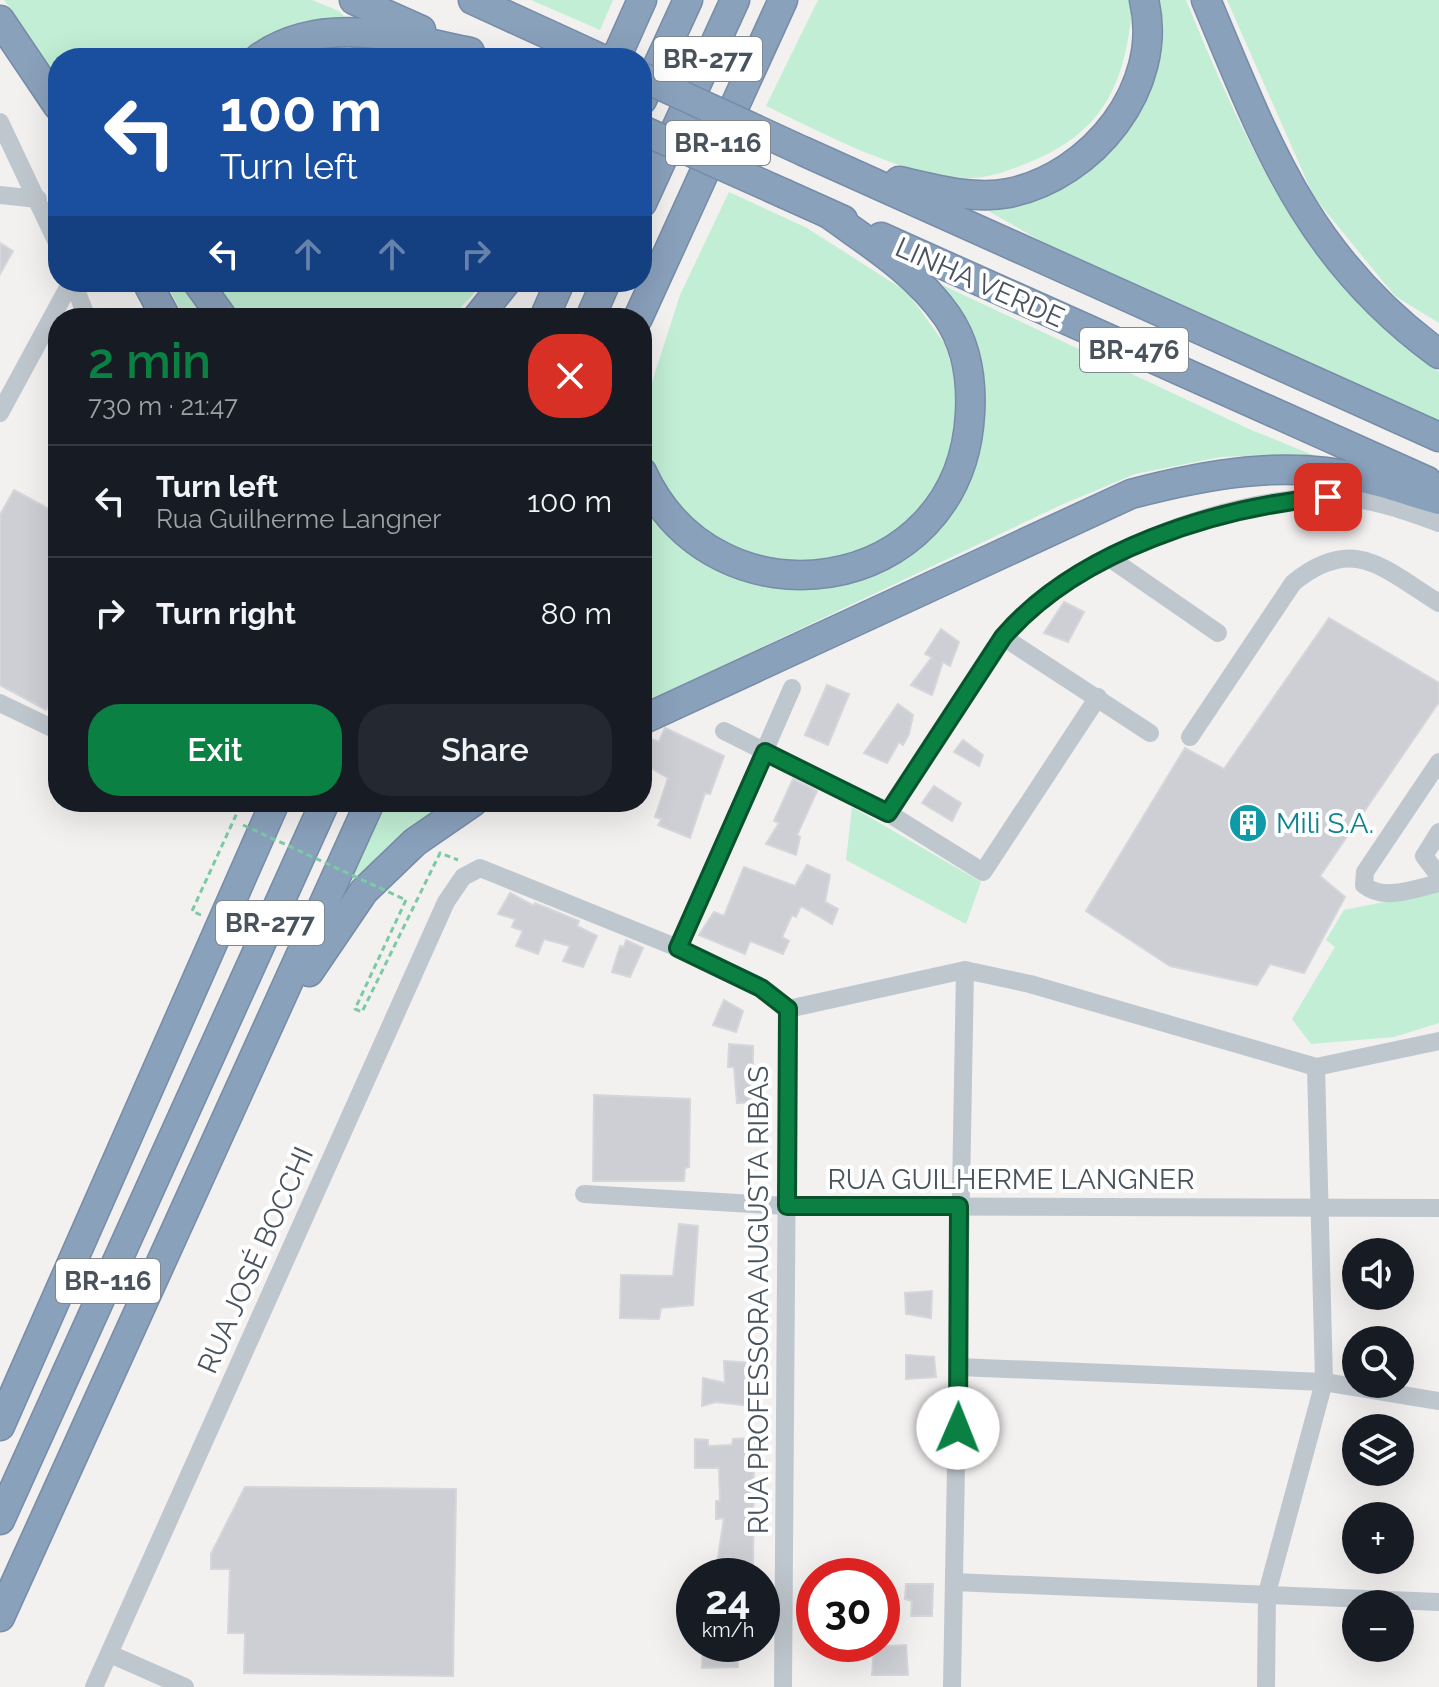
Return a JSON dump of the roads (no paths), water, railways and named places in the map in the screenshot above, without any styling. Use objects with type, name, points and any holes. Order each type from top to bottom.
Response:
[{"type":"highway","points":[[354,0],[461,48]]},
{"type":"highway","points":[[620,48],[642,0]]},
{"type":"highway","name":"BR-277","points":[[652,78],[688,0]]},
{"type":"highway","name":"BR-277","points":[[652,181],[735,0]]},
{"type":"highway","name":"BR-116","points":[[652,290],[783,0]]},
{"type":"highway","points":[[843,168],[959,194],[985,195],[1008,193],[1060,174],[1099,143],[1131,97],[1147,39],[1144,0]]},
{"type":"highway","points":[[1206,0],[1261,131],[1308,221],[1367,291],[1439,354]]},
{"type":"highway","points":[[479,2],[578,48]]},
{"type":"highway","points":[[0,20],[48,91]]},
{"type":"highway","points":[[278,48],[292,41],[355,31],[441,48]]},
{"type":"highway","name":"BR-116","points":[[652,82],[843,168]]},
{"type":"highway","name":"BR-116","points":[[652,134],[785,194]]},
{"type":"highway","name":"LINHA VERDE","points":[[843,168],[1439,437]]},
{"type":"highway","name":"LINHA VERDE","points":[[785,194],[1439,487]]},
{"type":"highway","points":[[652,489],[666,513],[715,552],[776,572],[805,576],[854,569],[881,559],[934,517],[950,493],[962,464],[970,426],[972,394],[961,342],[949,319],[915,278],[829,214]]},
{"type":"highway","points":[[648,308],[654,286]]},
{"type":"highway","points":[[485,308],[498,292]]},
{"type":"highway","points":[[652,715],[1079,516],[1146,490],[1231,473],[1288,469],[1362,477],[1439,500]]},
{"type":"highway","name":"BR-277","points":[[216,1043],[320,812]]},
{"type":"highway","name":"BR-116","points":[[0,1617],[365,812]]},
{"type":"highway","points":[[264,1036],[364,891],[415,842],[458,812]]},
{"type":"highway","points":[[0,1426],[264,813]]},
{"type":"highway","name":"BR-116","points":[[0,1520],[216,1043]]},
{"type":"street","points":[[2,132],[48,222]]},
{"type":"street","points":[[0,195],[38,199]]},
{"type":"street","points":[[0,413],[48,326]]},
{"type":"street","points":[[888,813],[1003,637],[1023,614],[1048,593],[1111,559],[1168,531],[1210,518],[1304,499],[1354,499],[1401,509],[1439,523]]},
{"type":"street","points":[[1190,737],[1293,583],[1315,564],[1337,557],[1359,558],[1384,568],[1439,603]]},
{"type":"street","points":[[1111,559],[1218,633]]},
{"type":"street","points":[[1003,637],[1150,733]]},
{"type":"street","points":[[792,688],[678,948],[761,988],[788,1009],[965,970],[1016,980],[1316,1067],[1439,1041]]},
{"type":"street","points":[[724,731],[888,813],[983,872],[1098,697]]},
{"type":"street","points":[[0,703],[48,726]]},
{"type":"street","points":[[1439,762],[1365,872],[1364,885],[1371,891],[1387,894],[1439,883]]},
{"type":"street","points":[[1439,832],[1424,856],[1439,876]]},
{"type":"street","name":"RUA JOSÉ BOCCHI","points":[[94,1687],[446,902],[463,877],[480,868],[678,948]]},
{"type":"street","points":[[952,1687],[965,970]]},
{"type":"street","name":"RUA PROFESSORA AUGUSTA RIBAS","points":[[783,1687],[788,1009]]},
{"type":"street","points":[[1266,1687],[1267,1593],[1324,1382],[1316,1067]]},
{"type":"street","name":"RUA GUILHERME LANGNER","points":[[584,1194],[787,1206],[1439,1208]]},
{"type":"street","points":[[959,1367],[1324,1382],[1439,1401]]},
{"type":"street","points":[[954,1582],[1439,1602]]},
{"type":"street","points":[[110,1654],[185,1687]]},
{"type":"place","name":"Mili S.A.","points":[[1248,823]]}]
